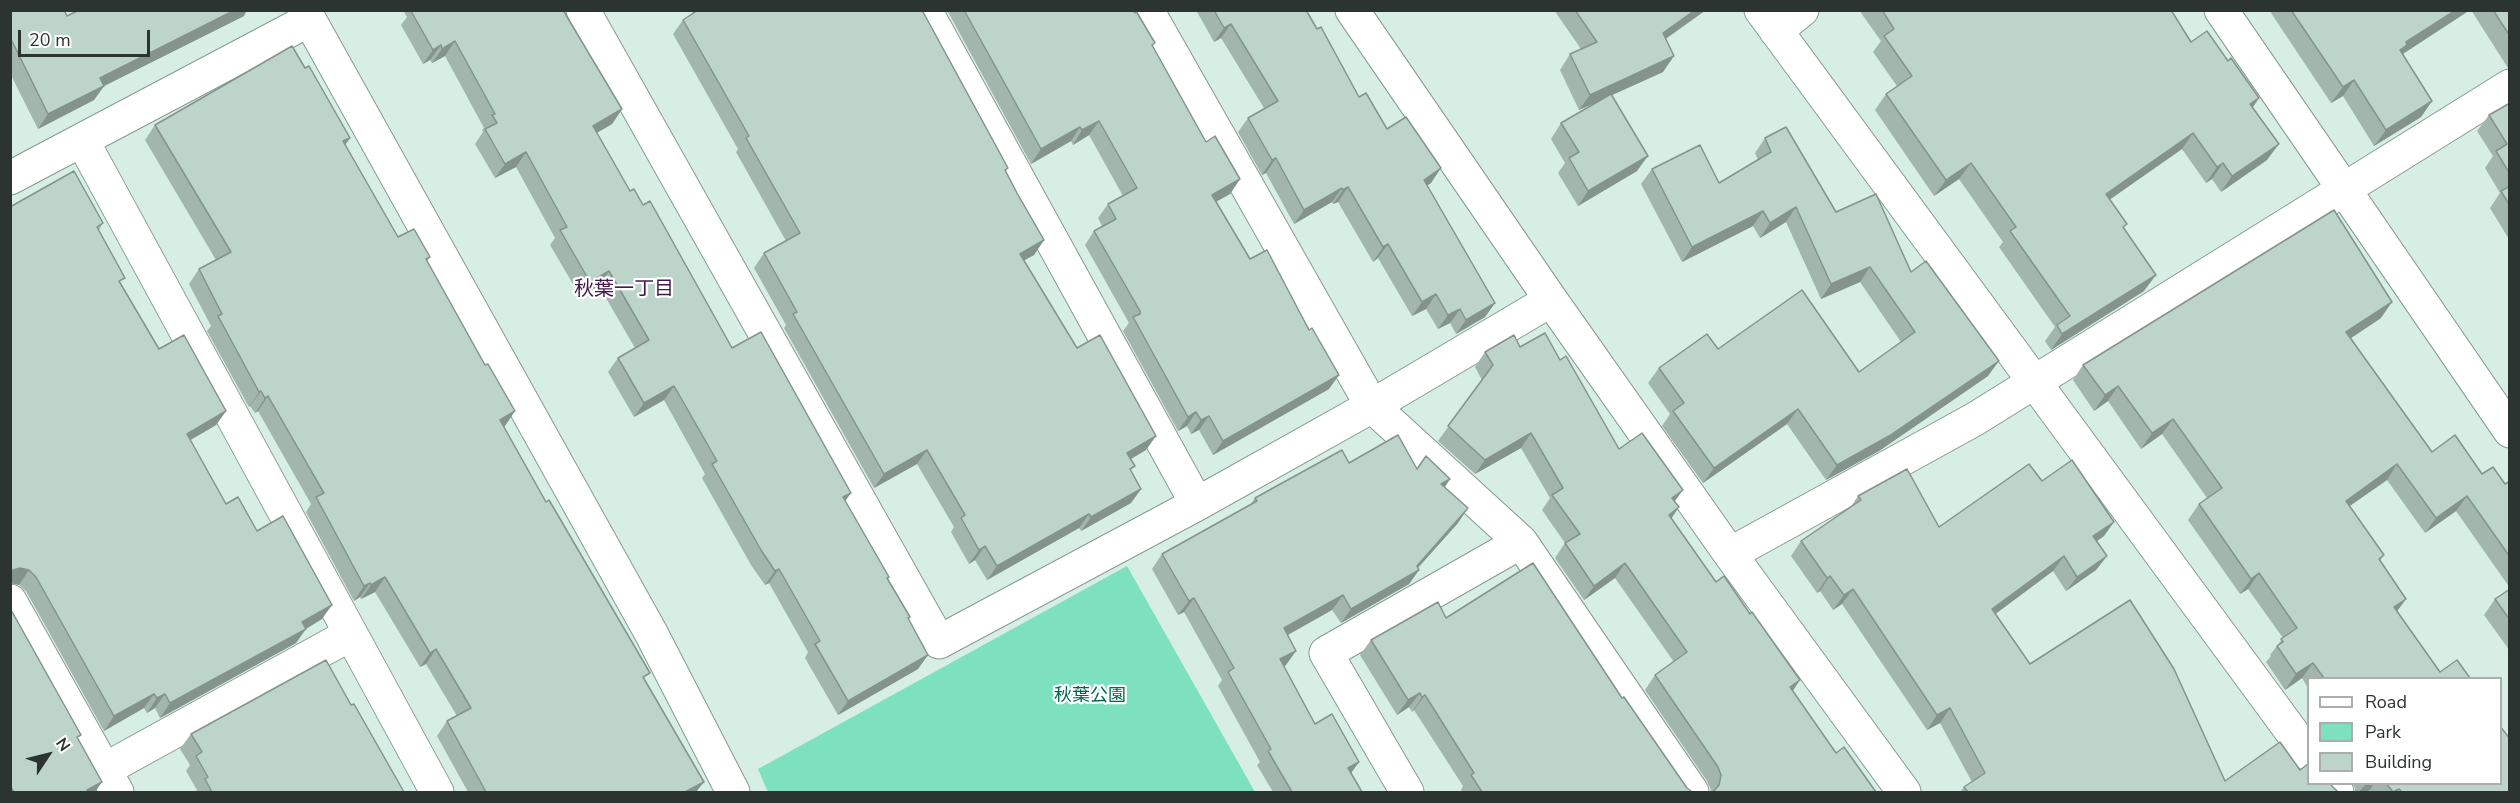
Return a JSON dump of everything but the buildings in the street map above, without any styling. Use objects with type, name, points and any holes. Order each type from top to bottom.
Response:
[{"type":"street","points":[[582,10],[939,642],[1197,504],[1372,406],[1551,300]]},
{"type":"street","points":[[925,10],[1197,504]]},
{"type":"street","points":[[1147,10],[1372,406],[1521,542],[1692,792]]},
{"type":"street","points":[[1352,10],[1551,300],[1730,554],[1904,792]]},
{"type":"street","points":[[1802,10],[1768,21],[2307,753]]},
{"type":"street","points":[[2221,10],[2510,431]]},
{"type":"street","points":[[10,178],[306,15],[651,633],[733,792]]},
{"type":"street","points":[[1730,554],[1975,419],[2510,86]]},
{"type":"street","points":[[82,140],[437,792]]},
{"type":"street","points":[[1407,792],[1326,653],[1521,542]]},
{"type":"street","points":[[10,601],[111,781],[351,634]]},
{"type":"green space","name":"秋葉公園","points":[[1127,566],[1255,792],[768,792],[758,769]]},
{"type":"district","name":"秋葉一丁目","points":[[624,290]]}]
